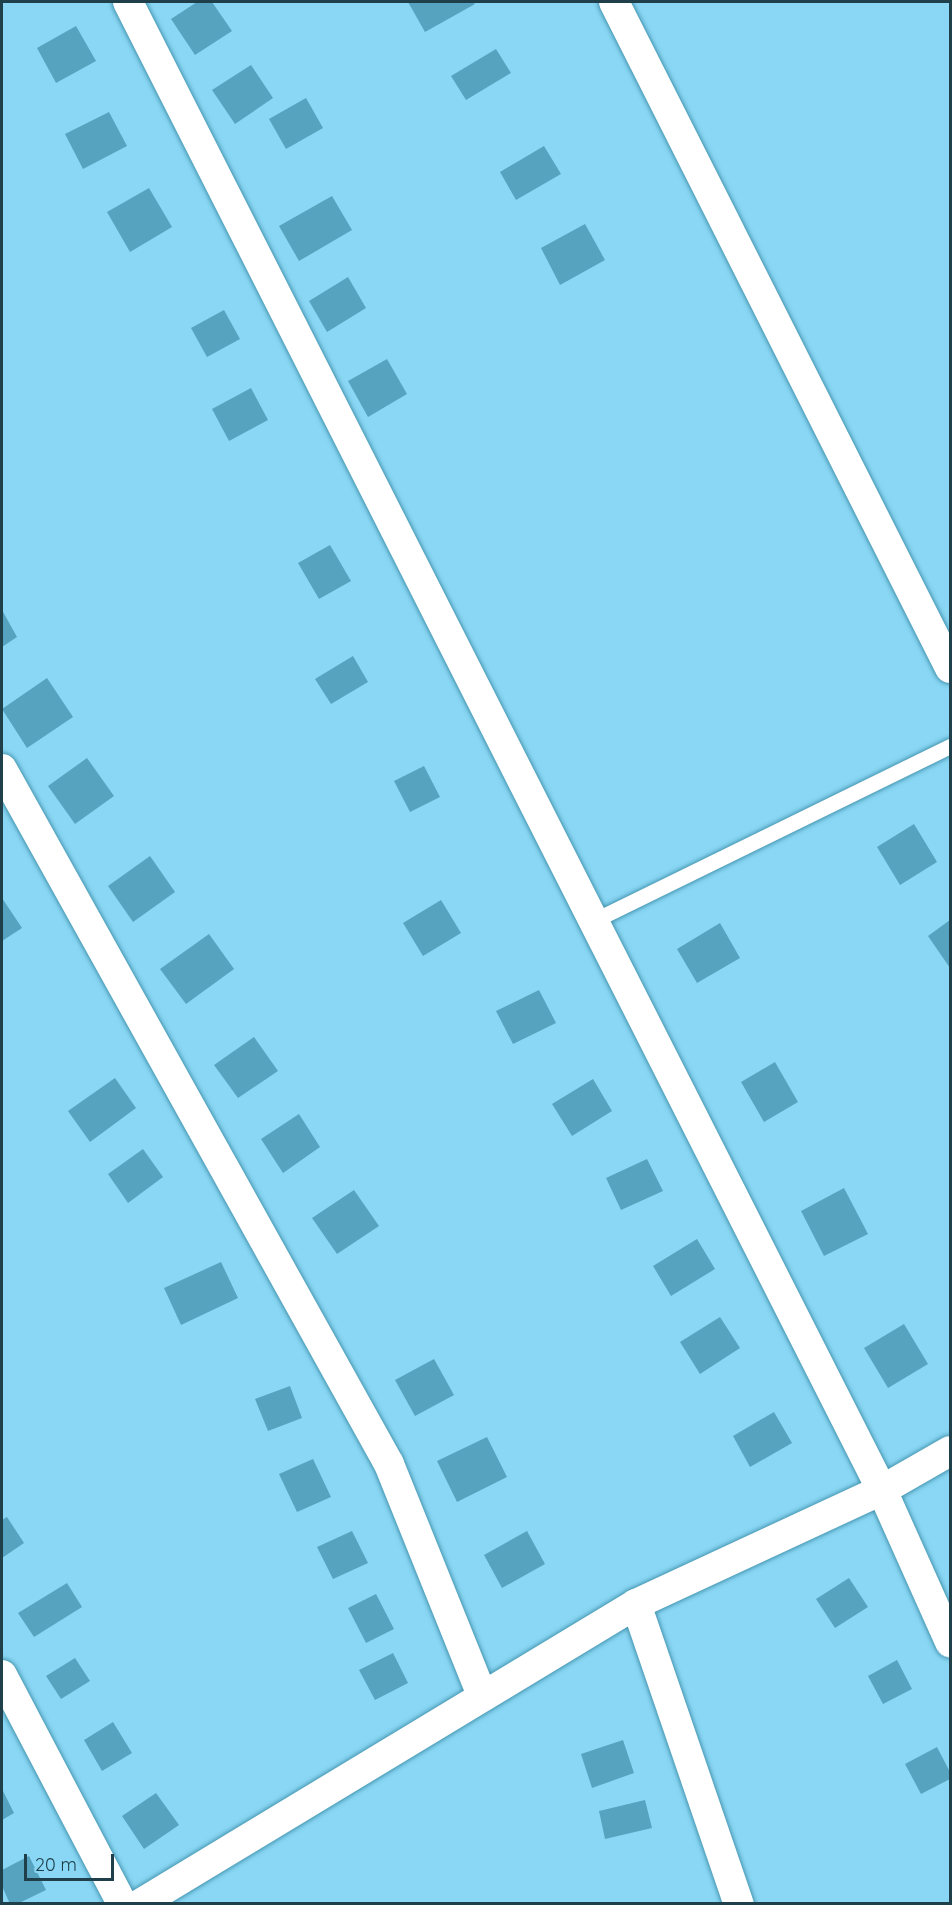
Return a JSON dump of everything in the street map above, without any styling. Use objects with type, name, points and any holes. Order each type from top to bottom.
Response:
[{"type":"street","points":[[128,2],[882,1490],[951,1642]]},
{"type":"street","points":[[614,2],[951,668]]},
{"type":"street","points":[[2,769],[389,1464],[482,1695]]},
{"type":"street","points":[[140,1904],[482,1695],[636,1604],[882,1490],[951,1451]]},
{"type":"street","points":[[636,1604],[739,1904]]},
{"type":"street","points":[[2,1675],[122,1904]]},
{"type":"lane","points":[[593,921],[951,746]]},
{"type":"building","points":[[197,2],[212,2],[232,31],[195,55],[171,19]]},
{"type":"building","points":[[408,2],[473,2],[475,4],[425,32]]},
{"type":"building","points":[[76,26],[96,61],[56,83],[37,48]]},
{"type":"building","points":[[496,49],[511,73],[466,100],[451,76]]},
{"type":"building","points":[[251,65],[273,98],[235,124],[212,90]]},
{"type":"building","points":[[306,98],[323,128],[286,149],[269,119]]},
{"type":"building","points":[[109,112],[127,146],[83,169],[65,134]]},
{"type":"building","points":[[544,146],[561,174],[516,200],[500,172]]},
{"type":"building","points":[[149,188],[172,227],[130,252],[107,212]]},
{"type":"building","points":[[332,196],[352,230],[299,261],[279,226]]},
{"type":"building","points":[[585,224],[605,260],[560,285],[541,248]]},
{"type":"building","points":[[348,277],[366,308],[327,332],[309,301]]},
{"type":"building","points":[[224,310],[240,339],[207,357],[191,328]]},
{"type":"building","points":[[387,359],[407,394],[368,417],[348,381]]},
{"type":"building","points":[[251,388],[268,420],[229,441],[212,409]]},
{"type":"building","points":[[330,545],[351,581],[319,599],[298,563]]},
{"type":"building","points":[[2,610],[17,637],[2,647]]},
{"type":"building","points":[[353,656],[368,682],[331,704],[315,679]]},
{"type":"building","points":[[47,678],[73,717],[27,748],[2,709]]},
{"type":"building","points":[[87,758],[114,796],[75,824],[48,786]]},
{"type":"building","points":[[424,766],[440,797],[410,812],[394,781]]},
{"type":"building","points":[[914,824],[937,862],[900,885],[877,847]]},
{"type":"building","points":[[150,856],[175,892],[133,922],[108,886]]},
{"type":"building","points":[[2,898],[22,928],[2,941]]},
{"type":"building","points":[[441,900],[461,933],[423,956],[403,923]]},
{"type":"building","points":[[950,920],[950,968],[928,936]]},
{"type":"building","points":[[720,923],[740,958],[697,983],[677,949]]},
{"type":"building","points":[[209,934],[234,969],[186,1004],[160,969]]},
{"type":"building","points":[[539,990],[556,1023],[513,1044],[496,1011]]},
{"type":"building","points":[[254,1037],[278,1071],[238,1098],[214,1065]]},
{"type":"building","points":[[775,1062],[798,1102],[764,1122],[741,1082]]},
{"type":"building","points":[[115,1078],[136,1108],[90,1142],[68,1111]]},
{"type":"building","points":[[593,1079],[612,1111],[572,1136],[552,1104]]},
{"type":"building","points":[[299,1114],[320,1147],[283,1173],[261,1139]]},
{"type":"building","points":[[143,1149],[163,1177],[128,1203],[108,1174]]},
{"type":"building","points":[[647,1159],[663,1191],[621,1210],[606,1178]]},
{"type":"building","points":[[844,1188],[868,1234],[824,1256],[801,1211]]},
{"type":"building","points":[[354,1190],[379,1226],[337,1254],[312,1218]]},
{"type":"building","points":[[697,1239],[715,1269],[671,1296],[653,1266]]},
{"type":"building","points":[[221,1262],[238,1298],[181,1325],[164,1288]]},
{"type":"building","points":[[720,1317],[740,1348],[700,1374],[680,1342]]},
{"type":"building","points":[[904,1324],[928,1364],[888,1388],[864,1348]]},
{"type":"building","points":[[434,1359],[454,1395],[415,1416],[395,1380]]},
{"type":"building","points":[[290,1386],[302,1418],[268,1431],[255,1399]]},
{"type":"building","points":[[774,1412],[792,1443],[750,1467],[733,1436]]},
{"type":"building","points":[[487,1437],[507,1477],[457,1502],[437,1461]]},
{"type":"building","points":[[313,1459],[331,1497],[297,1512],[279,1474]]},
{"type":"building","points":[[7,1517],[24,1543],[2,1558],[2,1520]]},
{"type":"building","points":[[352,1531],[368,1563],[333,1579],[317,1547]]},
{"type":"building","points":[[527,1531],[545,1564],[502,1588],[484,1555]]},
{"type":"building","points":[[849,1578],[868,1607],[835,1628],[816,1599]]},
{"type":"building","points":[[67,1583],[82,1607],[34,1637],[18,1613]]},
{"type":"building","points":[[376,1594],[394,1629],[366,1643],[348,1608]]},
{"type":"building","points":[[393,1653],[408,1683],[375,1700],[359,1670]]},
{"type":"building","points":[[75,1658],[90,1681],[61,1699],[46,1676]]},
{"type":"building","points":[[897,1660],[912,1689],[883,1704],[868,1676]]},
{"type":"building","points":[[113,1722],[132,1753],[102,1771],[84,1740]]},
{"type":"building","points":[[623,1740],[634,1773],[592,1788],[581,1754]]},
{"type":"building","points":[[937,1747],[950,1772],[950,1779],[921,1794],[905,1764]]},
{"type":"building","points":[[2,1789],[14,1813],[2,1820]]},
{"type":"building","points":[[156,1793],[179,1825],[144,1849],[122,1816]]},
{"type":"building","points":[[645,1800],[652,1828],[605,1839],[599,1811]]},
{"type":"building","points":[[29,1856],[46,1890],[17,1904],[10,1904],[2,1886],[2,1870]]}]
